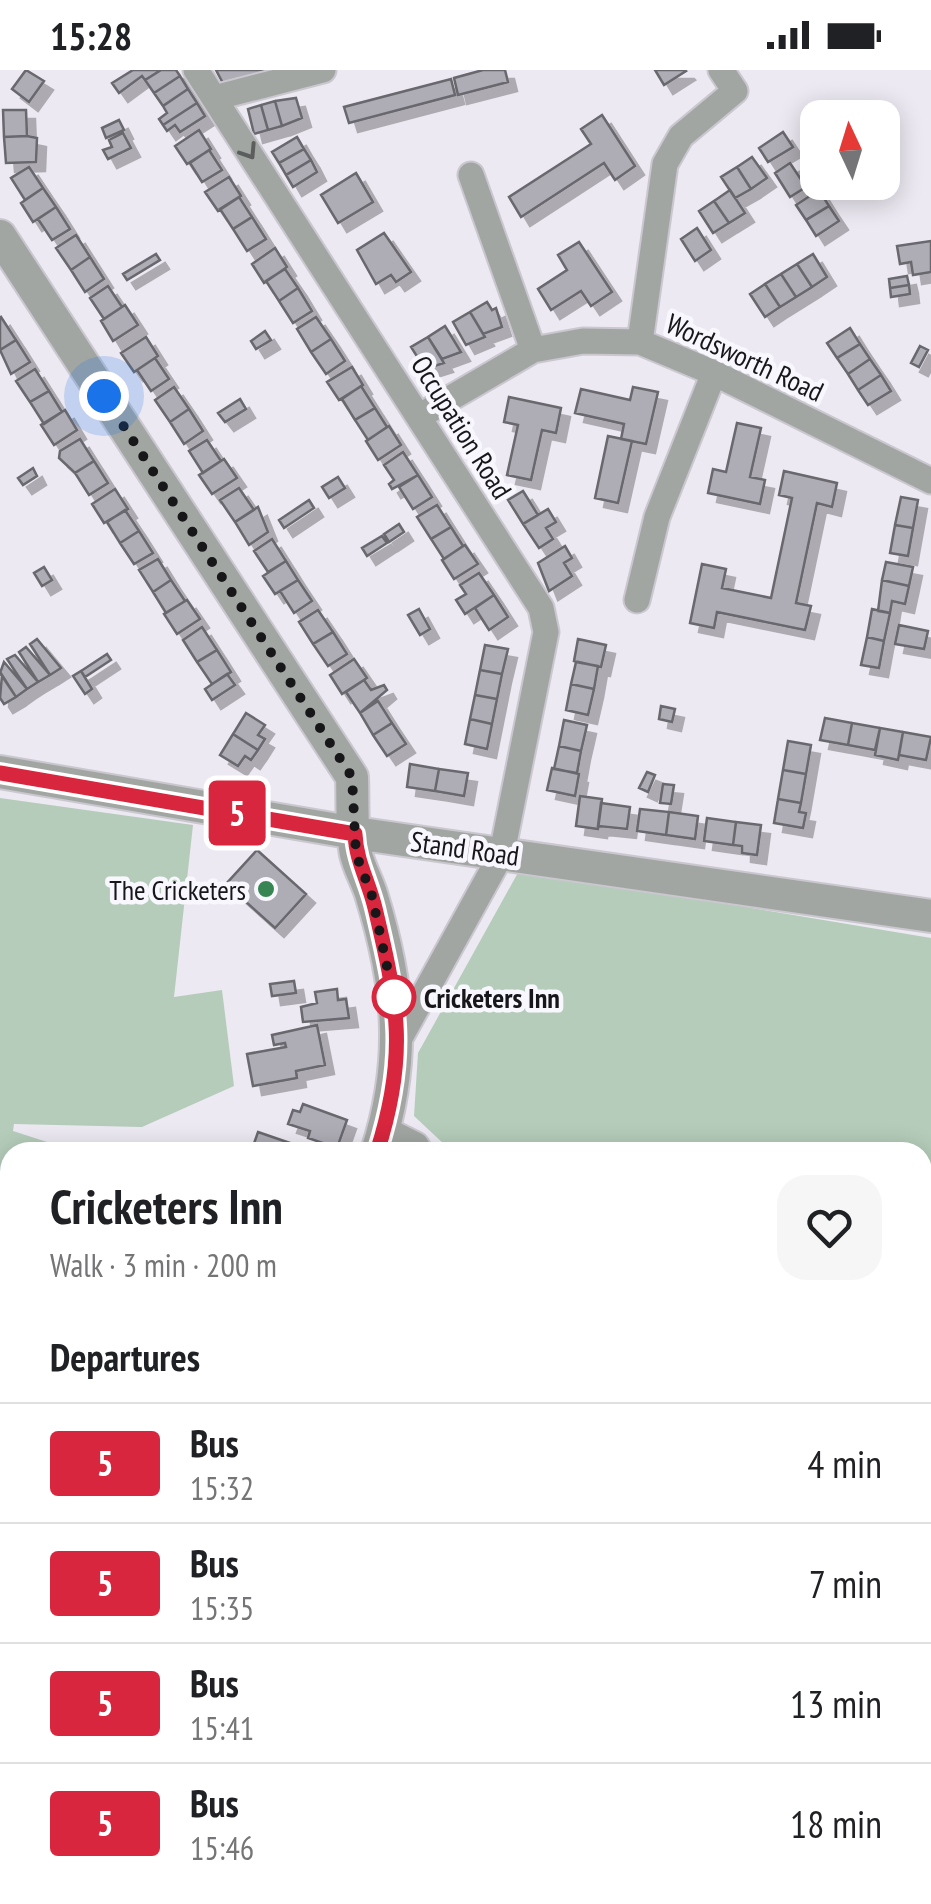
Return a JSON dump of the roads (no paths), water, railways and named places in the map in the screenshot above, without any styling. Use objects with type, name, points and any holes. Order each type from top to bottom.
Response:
[{"type":"street","name":"Occupation Road","points":[[196,70],[541,608],[546,632],[502,853],[400,1038]]},
{"type":"street","points":[[214,98],[323,70]]},
{"type":"street","points":[[640,342],[665,164],[681,136],[735,91],[721,70]]},
{"type":"street","points":[[470,176],[533,350]]},
{"type":"street","points":[[0,236],[352,777],[356,854],[372,896],[390,971],[400,1038],[381,1141]]},
{"type":"street","name":"Wordsworth Road","points":[[420,416],[533,350],[583,341],[640,342],[714,372],[931,481]]},
{"type":"street","points":[[637,600],[657,517],[714,372]]},
{"type":"street","name":"Stand Road","points":[[0,772],[355,834],[931,916]]},
{"type":"place","name":"The Cricketers","points":[[266,889]]},
{"type":"place","name":"Cricketers Inn","points":[[394,997]]}]
